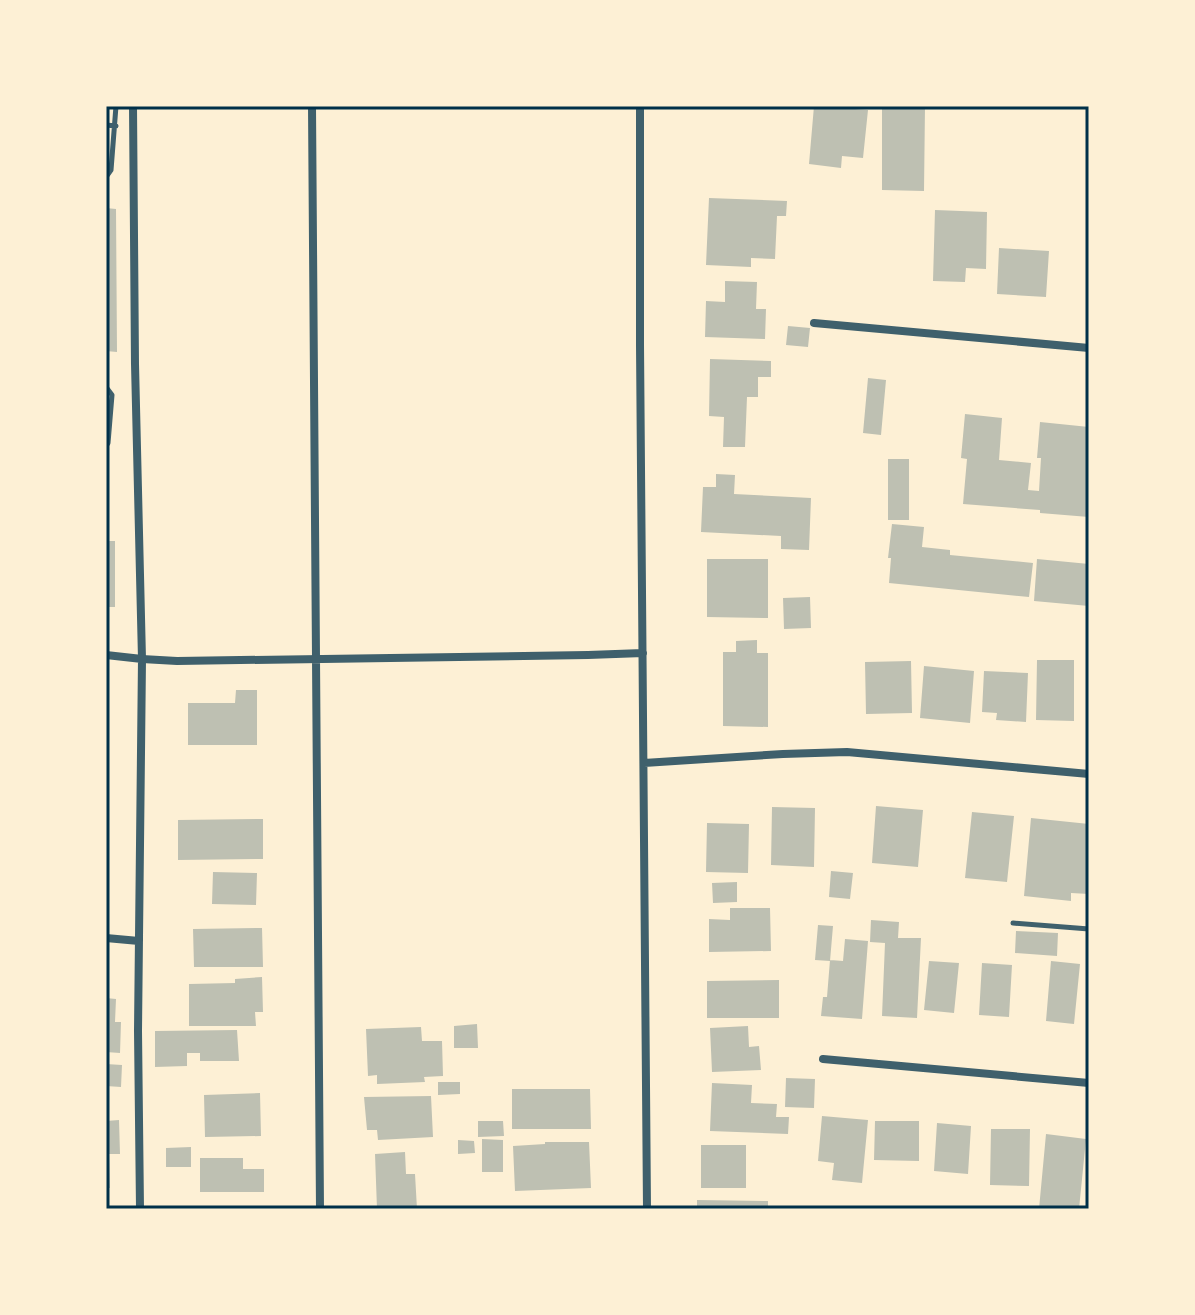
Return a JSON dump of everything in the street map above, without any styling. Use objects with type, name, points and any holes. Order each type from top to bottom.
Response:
[{"type":"street","points":[[133,106],[142,659],[138,1031],[140,1209]]},
{"type":"street","points":[[312,106],[320,1209]]},
{"type":"street","points":[[640,106],[647,1209]]},
{"type":"street","points":[[814,323],[1089,348]]},
{"type":"street","points":[[106,655],[177,661],[643,653]]},
{"type":"street","points":[[644,763],[847,752],[1089,774]]},
{"type":"street","points":[[106,938],[139,941]]},
{"type":"street","points":[[823,1059],[1089,1083]]},
{"type":"lane","points":[[106,177],[111,170],[116,106]]},
{"type":"lane","points":[[106,125],[116,126]]},
{"type":"lane","points":[[106,387],[112,395],[106,446]]},
{"type":"lane","points":[[1013,923],[1089,929]]},
{"type":"building","points":[[814,106],[868,110],[863,158],[842,156],[841,168],[809,164]]},
{"type":"building","points":[[882,106],[925,106],[924,191],[882,190]]},
{"type":"building","points":[[709,198],[787,201],[786,216],[777,216],[775,259],[751,258],[751,267],[706,265]]},
{"type":"building","points":[[106,208],[116,209],[117,352],[106,351]]},
{"type":"building","points":[[935,210],[987,212],[986,269],[966,268],[965,282],[933,281]]},
{"type":"building","points":[[999,248],[1049,251],[1046,297],[997,294]]},
{"type":"building","points":[[725,281],[757,282],[756,309],[766,309],[765,339],[705,337],[706,301],[725,302]]},
{"type":"building","points":[[788,326],[810,328],[808,347],[786,345]]},
{"type":"building","points":[[710,359],[771,361],[771,377],[758,377],[758,397],[747,397],[745,447],[723,447],[724,417],[709,416]]},
{"type":"building","points":[[868,378],[886,380],[881,435],[863,433]]},
{"type":"building","points":[[965,414],[1002,418],[999,460],[1031,463],[1028,490],[1039,491],[1041,458],[1037,458],[1040,422],[1089,427],[1089,517],[963,504],[967,459],[961,458]]},
{"type":"building","points":[[888,459],[909,459],[909,520],[888,520]]},
{"type":"building","points":[[716,474],[735,475],[734,494],[811,498],[809,550],[781,549],[781,536],[701,532],[703,487],[716,487]]},
{"type":"building","points":[[892,524],[924,527],[922,547],[950,550],[950,555],[1033,563],[1029,597],[889,583]]},
{"type":"building","points":[[106,541],[115,541],[115,607],[106,607]]},
{"type":"building","points":[[707,559],[768,559],[768,618],[707,617]]},
{"type":"building","points":[[1037,559],[1089,564],[1089,606],[1034,601]]},
{"type":"building","points":[[810,597],[811,628],[784,629],[783,598]]},
{"type":"building","points":[[757,640],[757,653],[768,653],[768,727],[723,726],[723,652],[736,652],[736,641]]},
{"type":"building","points":[[1037,660],[1074,660],[1074,721],[1036,720]]},
{"type":"building","points":[[911,661],[912,713],[866,714],[865,662]]},
{"type":"building","points":[[924,666],[974,671],[970,723],[920,718]]},
{"type":"building","points":[[984,671],[1028,673],[1026,722],[996,720],[997,713],[982,712]]},
{"type":"building","points":[[236,690],[257,690],[257,745],[188,745],[188,703],[235,703]]},
{"type":"building","points":[[876,806],[923,810],[918,867],[872,863]]},
{"type":"building","points":[[772,807],[815,808],[814,867],[771,865]]},
{"type":"building","points":[[972,812],[1014,816],[1007,882],[965,878]]},
{"type":"building","points":[[1031,818],[1089,824],[1089,894],[1071,893],[1071,901],[1024,896]]},
{"type":"building","points":[[263,819],[263,859],[178,860],[178,820]]},
{"type":"building","points":[[707,823],[749,824],[748,873],[706,872]]},
{"type":"building","points":[[831,871],[853,873],[850,899],[829,897]]},
{"type":"building","points":[[213,872],[257,873],[256,905],[212,904]]},
{"type":"building","points":[[737,882],[737,902],[713,903],[712,883]]},
{"type":"building","points":[[730,908],[770,908],[771,951],[709,952],[709,919],[730,920]]},
{"type":"building","points":[[871,920],[899,922],[898,938],[921,938],[917,1018],[882,1016],[885,943],[870,942]]},
{"type":"building","points":[[818,925],[833,926],[830,961],[815,960]]},
{"type":"building","points":[[262,928],[263,967],[194,967],[193,929]]},
{"type":"building","points":[[1016,931],[1058,933],[1057,956],[1015,953]]},
{"type":"building","points":[[845,939],[868,941],[862,1019],[821,1016],[823,997],[827,997],[830,960],[843,961]]},
{"type":"building","points":[[929,961],[959,963],[954,1013],[924,1010]]},
{"type":"building","points":[[1051,961],[1080,964],[1074,1024],[1046,1021]]},
{"type":"building","points":[[982,963],[1012,965],[1009,1017],[979,1015]]},
{"type":"building","points":[[262,977],[263,1012],[255,1012],[256,1026],[189,1026],[189,984],[235,983],[235,979]]},
{"type":"building","points":[[779,980],[779,1018],[707,1018],[707,981]]},
{"type":"building","points":[[106,998],[116,999],[115,1022],[121,1022],[120,1053],[106,1052]]},
{"type":"building","points":[[477,1024],[478,1048],[454,1048],[454,1026]]},
{"type":"building","points":[[748,1026],[749,1047],[759,1046],[761,1070],[712,1072],[710,1028]]},
{"type":"building","points":[[421,1027],[422,1041],[442,1041],[443,1076],[424,1077],[425,1082],[377,1084],[377,1075],[368,1076],[366,1029]]},
{"type":"building","points":[[237,1030],[239,1061],[200,1061],[200,1053],[187,1053],[187,1066],[155,1067],[155,1031]]},
{"type":"building","points":[[106,1064],[122,1065],[121,1087],[106,1086]]},
{"type":"building","points":[[786,1078],[815,1079],[814,1108],[785,1107]]},
{"type":"building","points":[[438,1082],[460,1082],[460,1094],[438,1095]]},
{"type":"building","points":[[712,1083],[752,1085],[751,1103],[777,1104],[776,1117],[789,1117],[788,1134],[710,1131]]},
{"type":"building","points":[[512,1089],[590,1089],[591,1129],[512,1129]]},
{"type":"building","points":[[260,1093],[261,1136],[205,1137],[204,1095]]},
{"type":"building","points":[[431,1096],[433,1137],[378,1140],[377,1130],[367,1130],[364,1097]]},
{"type":"building","points":[[822,1116],[868,1120],[862,1183],[832,1180],[834,1163],[818,1161]]},
{"type":"building","points":[[119,1120],[120,1154],[109,1154],[110,1188],[106,1188],[106,1121]]},
{"type":"building","points":[[478,1121],[503,1121],[504,1136],[478,1137]]},
{"type":"building","points":[[875,1121],[919,1121],[919,1161],[874,1160]]},
{"type":"building","points":[[937,1123],[971,1126],[968,1174],[934,1171]]},
{"type":"building","points":[[991,1129],[1030,1129],[1029,1186],[990,1185]]},
{"type":"building","points":[[1046,1134],[1086,1139],[1079,1209],[1039,1209]]},
{"type":"building","points":[[482,1139],[503,1140],[503,1172],[482,1172]]},
{"type":"building","points":[[458,1140],[474,1141],[475,1153],[458,1154]]},
{"type":"building","points":[[589,1142],[591,1188],[515,1191],[513,1146]]},
{"type":"building","points":[[701,1145],[746,1145],[746,1188],[701,1188]]},
{"type":"building","points":[[191,1147],[191,1167],[166,1167],[166,1148]]},
{"type":"building","points":[[405,1152],[406,1174],[415,1174],[417,1209],[377,1209],[375,1154]]},
{"type":"building","points":[[200,1158],[243,1158],[243,1169],[264,1169],[264,1192],[200,1192]]},
{"type":"building","points":[[697,1200],[768,1201],[768,1209],[697,1209]]}]
